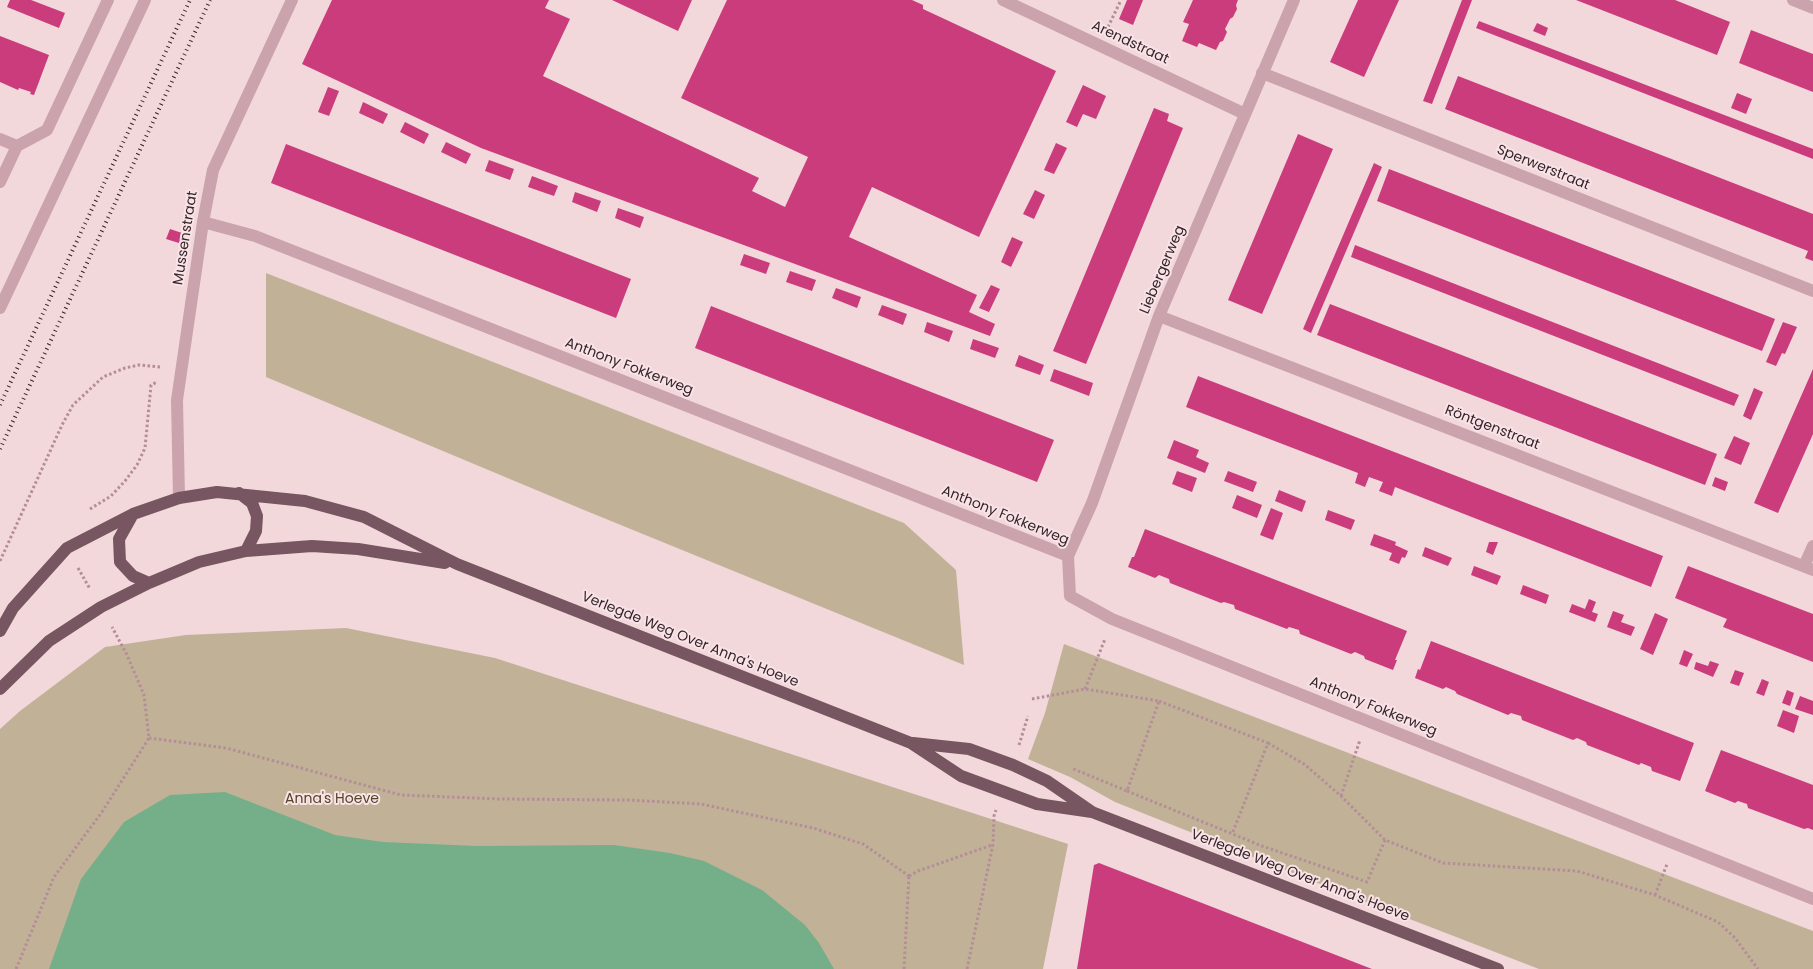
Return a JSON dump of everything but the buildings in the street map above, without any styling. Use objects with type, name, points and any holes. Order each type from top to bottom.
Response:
[{"type":"main road","name":"Verlegde Weg Over Anna's Hoeve","points":[[0,631],[14,608],[67,548],[133,514],[179,498],[217,492],[305,500],[364,517],[457,564],[911,743],[960,776],[1037,804],[1092,812],[1498,969]]},
{"type":"main road","points":[[240,493],[252,503],[257,516],[256,531],[246,551]]},
{"type":"main road","points":[[133,514],[119,539],[120,562],[133,576],[149,582]]},
{"type":"main road","name":"Verlegde Weg Over Anna's Hoeve","points":[[0,689],[50,641],[101,607],[149,582],[199,562],[246,551],[312,546],[358,549],[457,564]]},
{"type":"main road","name":"Verlegde Weg Over Anna's Hoeve","points":[[911,743],[969,749],[1013,765],[1047,781],[1092,812]]},
{"type":"street","points":[[0,182],[16,146],[47,130],[108,0]]},
{"type":"street","points":[[0,308],[145,0]]},
{"type":"street","name":"Mussenstraat","points":[[179,498],[177,400],[203,222],[213,170],[292,0]]},
{"type":"street","name":"Arendstraat","points":[[1003,0],[1245,114]]},
{"type":"street","name":"Liebergerweg","points":[[1068,556],[1092,503],[1159,316],[1294,0]]},
{"type":"street","points":[[1793,0],[1813,8]]},
{"type":"street","name":"Sperwerstraat","points":[[1262,73],[1813,290]]},
{"type":"street","points":[[0,139],[16,146]]},
{"type":"street","name":"Anthony Fokkerweg","points":[[203,222],[264,240],[1068,556],[1070,596],[1112,620],[1813,898]]},
{"type":"street","name":"Röntgenstraat","points":[[1159,316],[1809,568]]},
{"type":"street","points":[[1809,568],[1813,546]]},
{"type":"path","points":[[1100,46],[1120,0]]},
{"type":"path","points":[[0,561],[73,405],[103,377],[125,368],[139,366],[181,368]]},
{"type":"path","points":[[86,512],[111,496],[126,481],[137,465],[144,448],[150,385],[181,368]]},
{"type":"path","points":[[16,969],[54,877],[102,812],[150,738],[144,695],[128,655],[67,548]]},
{"type":"path","points":[[1085,690],[1112,620]]},
{"type":"path","points":[[1032,700],[1085,690],[1159,700],[1268,743],[1304,764],[1341,796],[1385,840],[1443,863],[1576,871],[1655,895],[1718,922],[1735,938],[1758,969]]},
{"type":"path","points":[[1127,791],[1159,700]]},
{"type":"path","points":[[1341,796],[1367,721]]},
{"type":"path","points":[[150,738],[226,748],[401,795],[499,799],[628,800],[701,804],[813,828],[863,844],[909,876]]},
{"type":"path","points":[[1232,834],[1268,743]]},
{"type":"path","points":[[1063,766],[1262,846],[1367,882],[1385,840]]},
{"type":"path","points":[[967,969],[994,836]]},
{"type":"path","points":[[909,876],[993,844]]},
{"type":"path","points":[[1655,895],[1674,844]]},
{"type":"path","points":[[904,969],[909,876]]},
{"type":"green space","points":[[266,273],[904,523],[956,570],[964,665],[584,510],[266,377]]},
{"type":"green space","name":"Anna's Hoeve","points":[[346,628],[495,658],[1068,844],[1043,969],[0,969],[0,729],[20,711],[105,647],[186,635]]},
{"type":"green space","points":[[1064,644],[1813,931],[1813,969],[1539,969],[1115,802],[1070,777],[1028,759],[1045,713]]},
{"type":"shaded area","points":[[225,792],[335,835],[383,842],[477,846],[614,845],[670,853],[704,861],[762,890],[805,925],[819,943],[834,969],[49,969],[81,879],[124,822],[170,795]]},
{"type":"railway","points":[[0,405],[190,0]]},
{"type":"railway","points":[[0,449],[210,0]]}]
